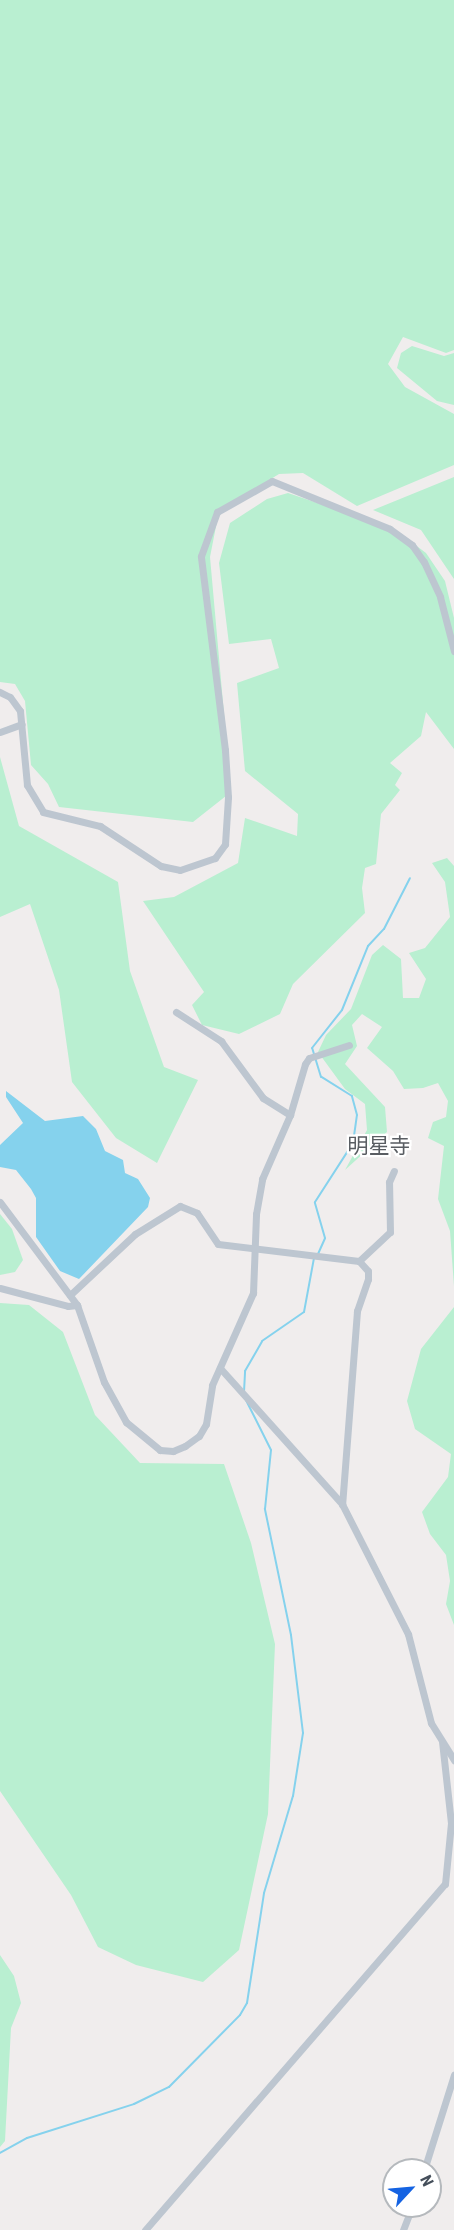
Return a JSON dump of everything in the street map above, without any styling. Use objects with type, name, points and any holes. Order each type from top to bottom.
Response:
[{"type":"street","points":[[0,692],[17,705],[22,724],[27,785],[43,812],[100,826],[171,870],[195,866],[222,852],[228,797],[226,762],[201,556],[213,518],[267,482],[280,483],[374,520],[412,544],[440,597],[454,651]]},
{"type":"street","points":[[0,732],[22,724]]},
{"type":"street","points":[[176,1012],[221,1041],[263,1098],[290,1115]]},
{"type":"street","points":[[0,1202],[77,1305],[114,1404],[142,1438],[160,1450],[173,1451],[199,1436],[206,1424],[210,1392],[252,1293],[262,1179],[290,1115],[309,1058],[349,1045]]},
{"type":"street","points":[[359,1261],[390,1233],[392,1200],[389,1182],[394,1171]]},
{"type":"street","points":[[70,1295],[135,1234],[180,1206],[198,1213],[218,1244],[359,1261],[368,1272],[368,1279],[357,1311],[342,1504]]},
{"type":"street","points":[[0,1288],[68,1306],[77,1305]]},
{"type":"street","points":[[220,1368],[342,1504],[408,1634],[419,1669],[423,1701],[442,1742],[454,1760]]},
{"type":"street","points":[[145,2230],[445,1884],[451,1823],[442,1742]]},
{"type":"street","points":[[428,2158],[454,2075]]},
{"type":"green space","points":[[0,0],[454,0],[454,350],[446,353],[403,337],[388,364],[405,387],[454,414],[454,465],[357,506],[303,473],[279,474],[219,511],[210,557],[231,792],[193,822],[59,807],[48,784],[31,765],[25,701],[15,684],[0,682]]},
{"type":"green space","points":[[412,346],[444,356],[454,353],[454,405],[437,401],[397,368],[401,353]]},
{"type":"green space","points":[[454,477],[454,579],[421,530],[373,510]]},
{"type":"green space","points":[[288,493],[394,529],[426,553],[445,581],[454,618],[454,749],[426,712],[421,736],[390,763],[402,773],[395,785],[400,790],[381,814],[376,864],[365,868],[362,888],[365,913],[293,984],[280,1014],[239,1034],[202,1025],[192,1005],[204,992],[143,901],[174,897],[238,863],[245,818],[297,836],[298,814],[245,771],[237,683],[279,668],[271,639],[229,644],[219,563],[230,523],[267,499]]},
{"type":"green space","points":[[0,757],[19,826],[118,882],[130,971],[164,1067],[198,1080],[157,1163],[116,1138],[72,1082],[59,990],[30,904],[0,917]]},
{"type":"green space","points":[[447,858],[454,866],[454,1286],[450,1231],[438,1199],[444,1146],[428,1138],[433,1122],[446,1117],[448,1101],[438,1083],[423,1088],[404,1089],[393,1071],[367,1048],[382,1027],[362,1014],[352,1025],[357,1046],[345,1064],[385,1107],[387,1132],[345,1170],[367,1130],[365,1104],[345,1089],[318,1052],[326,1035],[351,1009],[372,955],[383,945],[401,959],[403,998],[419,998],[426,979],[409,953],[425,948],[450,917],[445,882],[432,863]]},
{"type":"green space","points":[[0,1214],[12,1229],[23,1260],[15,1272],[0,1275]]},
{"type":"green space","points":[[0,1303],[29,1305],[63,1332],[95,1415],[140,1463],[224,1464],[251,1543],[275,1644],[268,1814],[239,1950],[203,1982],[136,1965],[98,1947],[71,1895],[0,1791]]},
{"type":"green space","points":[[454,1307],[454,1625],[446,1604],[450,1581],[446,1555],[430,1534],[422,1512],[448,1477],[451,1454],[415,1429],[407,1401],[421,1349]]},
{"type":"green space","points":[[0,1955],[14,1976],[21,2003],[11,2028],[5,2141],[0,2147]]},
{"type":"water","points":[[6,1091],[45,1121],[83,1116],[96,1129],[105,1151],[123,1160],[125,1173],[138,1179],[150,1198],[148,1207],[79,1279],[60,1271],[36,1237],[36,1198],[31,1189],[16,1170],[0,1167],[0,1145],[23,1123],[6,1097]]},
{"type":"waterway","points":[[318,1254],[325,1238],[315,1202],[353,1143],[357,1115],[352,1096],[321,1077],[312,1048],[342,1010],[368,946],[384,929],[410,878]]},
{"type":"waterway","points":[[244,1392],[245,1371],[262,1341],[304,1312],[314,1258]]},
{"type":"waterway","points":[[0,2153],[27,2138],[134,2104],[169,2087],[240,2015],[247,2003],[264,1893],[293,1796],[303,1733],[291,1635],[265,1509],[271,1450],[246,1400]]},
{"type":"district","name":"明星寺","points":[[379,1146]]}]
